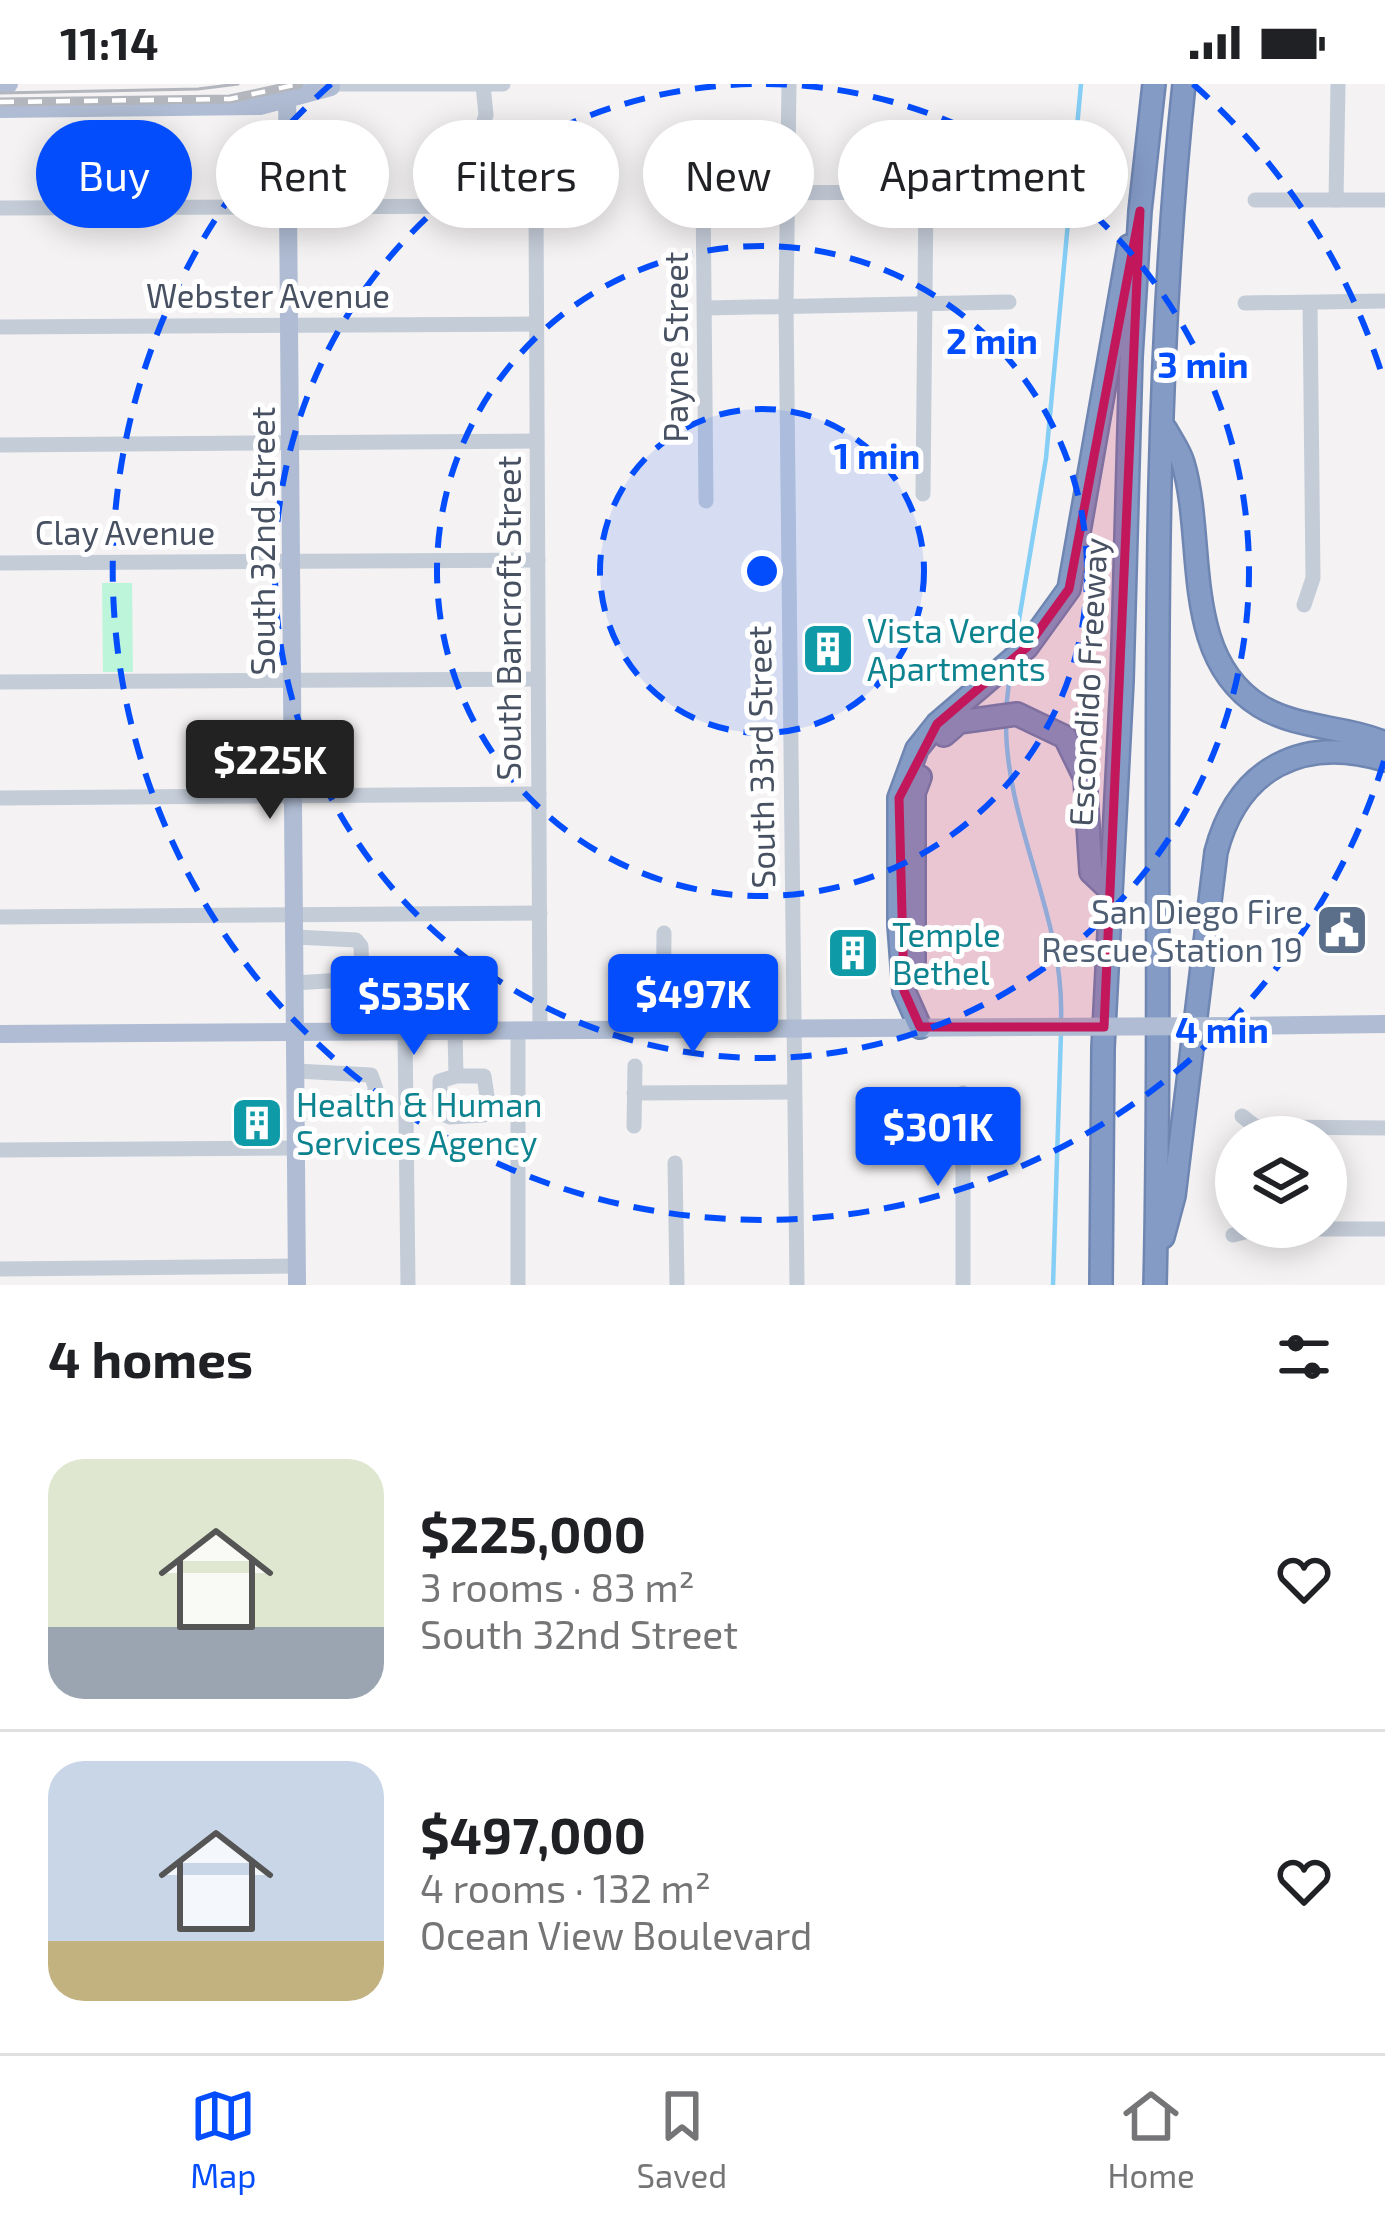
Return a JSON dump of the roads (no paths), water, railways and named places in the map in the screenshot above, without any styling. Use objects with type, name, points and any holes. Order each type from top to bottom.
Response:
[{"type":"highway","name":"Escondido Freeway","points":[[1101,1285],[1103,1048],[1140,211],[1154,84]]},
{"type":"highway","name":"Escondido Freeway","points":[[1155,1276],[1160,562],[1171,232],[1184,84]]},
{"type":"highway","points":[[920,1027],[904,992],[899,798],[917,749],[937,724],[1027,646],[1069,589],[1123,265],[1140,211]]},
{"type":"highway","points":[[1165,428],[1183,461],[1207,634],[1230,679],[1260,706],[1296,721],[1385,743]]},
{"type":"highway","points":[[920,1027],[914,987],[914,793],[930,747],[959,722],[1017,714],[1065,736],[1085,778],[1091,872],[1111,890]]},
{"type":"highway","points":[[1155,1276],[1174,1196],[1223,825],[1240,794],[1266,772],[1299,755],[1330,750],[1385,760]]},
{"type":"main road","points":[[0,109],[260,106],[287,91],[331,87]]},
{"type":"main road","name":"South 32nd Street","points":[[290,228],[297,1276]]},
{"type":"main road","points":[[0,1034],[1385,1024]]},
{"type":"street","points":[[307,84],[503,85]]},
{"type":"street","name":"South 33rd Street","points":[[788,120],[789,84]]},
{"type":"street","points":[[1336,200],[1338,84]]},
{"type":"street","points":[[483,85],[484,120]]},
{"type":"street","points":[[1255,200],[1385,200]]},
{"type":"street","name":"South Bancroft Street","points":[[389,206],[536,206],[541,1030]]},
{"type":"street","points":[[0,208],[216,207]]},
{"type":"street","name":"Payne Street","points":[[704,228],[706,501]]},
{"type":"street","name":"South 33rd Street","points":[[786,228],[796,1285]]},
{"type":"street","points":[[923,494],[926,228]]},
{"type":"street","points":[[1245,303],[1385,301]]},
{"type":"street","points":[[706,308],[1009,302]]},
{"type":"street","points":[[1304,605],[1313,578],[1310,304]]},
{"type":"street","name":"Webster Avenue","points":[[0,327],[536,323]]},
{"type":"street","points":[[0,445],[537,442]]},
{"type":"street","name":"Clay Avenue","points":[[0,562],[538,560]]},
{"type":"street","points":[[0,682],[538,679]]},
{"type":"street","points":[[0,798],[539,794]]},
{"type":"street","points":[[0,917],[540,914]]},
{"type":"street","points":[[663,1029],[664,933]]},
{"type":"street","points":[[295,937],[356,940],[361,946],[362,975],[295,983]]},
{"type":"street","points":[[455,1030],[456,1076]]},
{"type":"street","points":[[518,1030],[518,1285]]},
{"type":"street","points":[[405,1031],[408,1285]]},
{"type":"street","points":[[634,1126],[635,1066]]},
{"type":"street","points":[[296,1071],[371,1075],[376,1089],[371,1098],[296,1114]]},
{"type":"street","points":[[634,1093],[793,1092]]},
{"type":"street","points":[[963,1094],[963,1285]]},
{"type":"street","points":[[1347,1128],[1385,1128]]},
{"type":"street","points":[[0,1150],[296,1148]]},
{"type":"street","points":[[675,1163],[676,1285]]},
{"type":"street","points":[[1347,1229],[1385,1229]]},
{"type":"street","points":[[0,1269],[297,1276]]},
{"type":"waterway","points":[[1015,644],[1046,458],[1081,84]]},
{"type":"waterway","points":[[1006,709],[1010,673]]},
{"type":"waterway","points":[[1006,721],[1015,797],[1054,944],[1061,1020]]},
{"type":"waterway","points":[[1053,1285],[1061,1032]]},
{"type":"tram line","points":[[0,93],[238,84]]},
{"type":"railway","points":[[0,102],[230,99],[299,84]]},
{"type":"place","name":"Vista Verde Apartments","points":[[828,649]]},
{"type":"place","name":"San Diego Fire Rescue Station 19","points":[[1342,930]]},
{"type":"place","name":"Temple Bethel","points":[[853,953]]},
{"type":"place","name":"Health & Human Services Agency","points":[[257,1123]]}]
